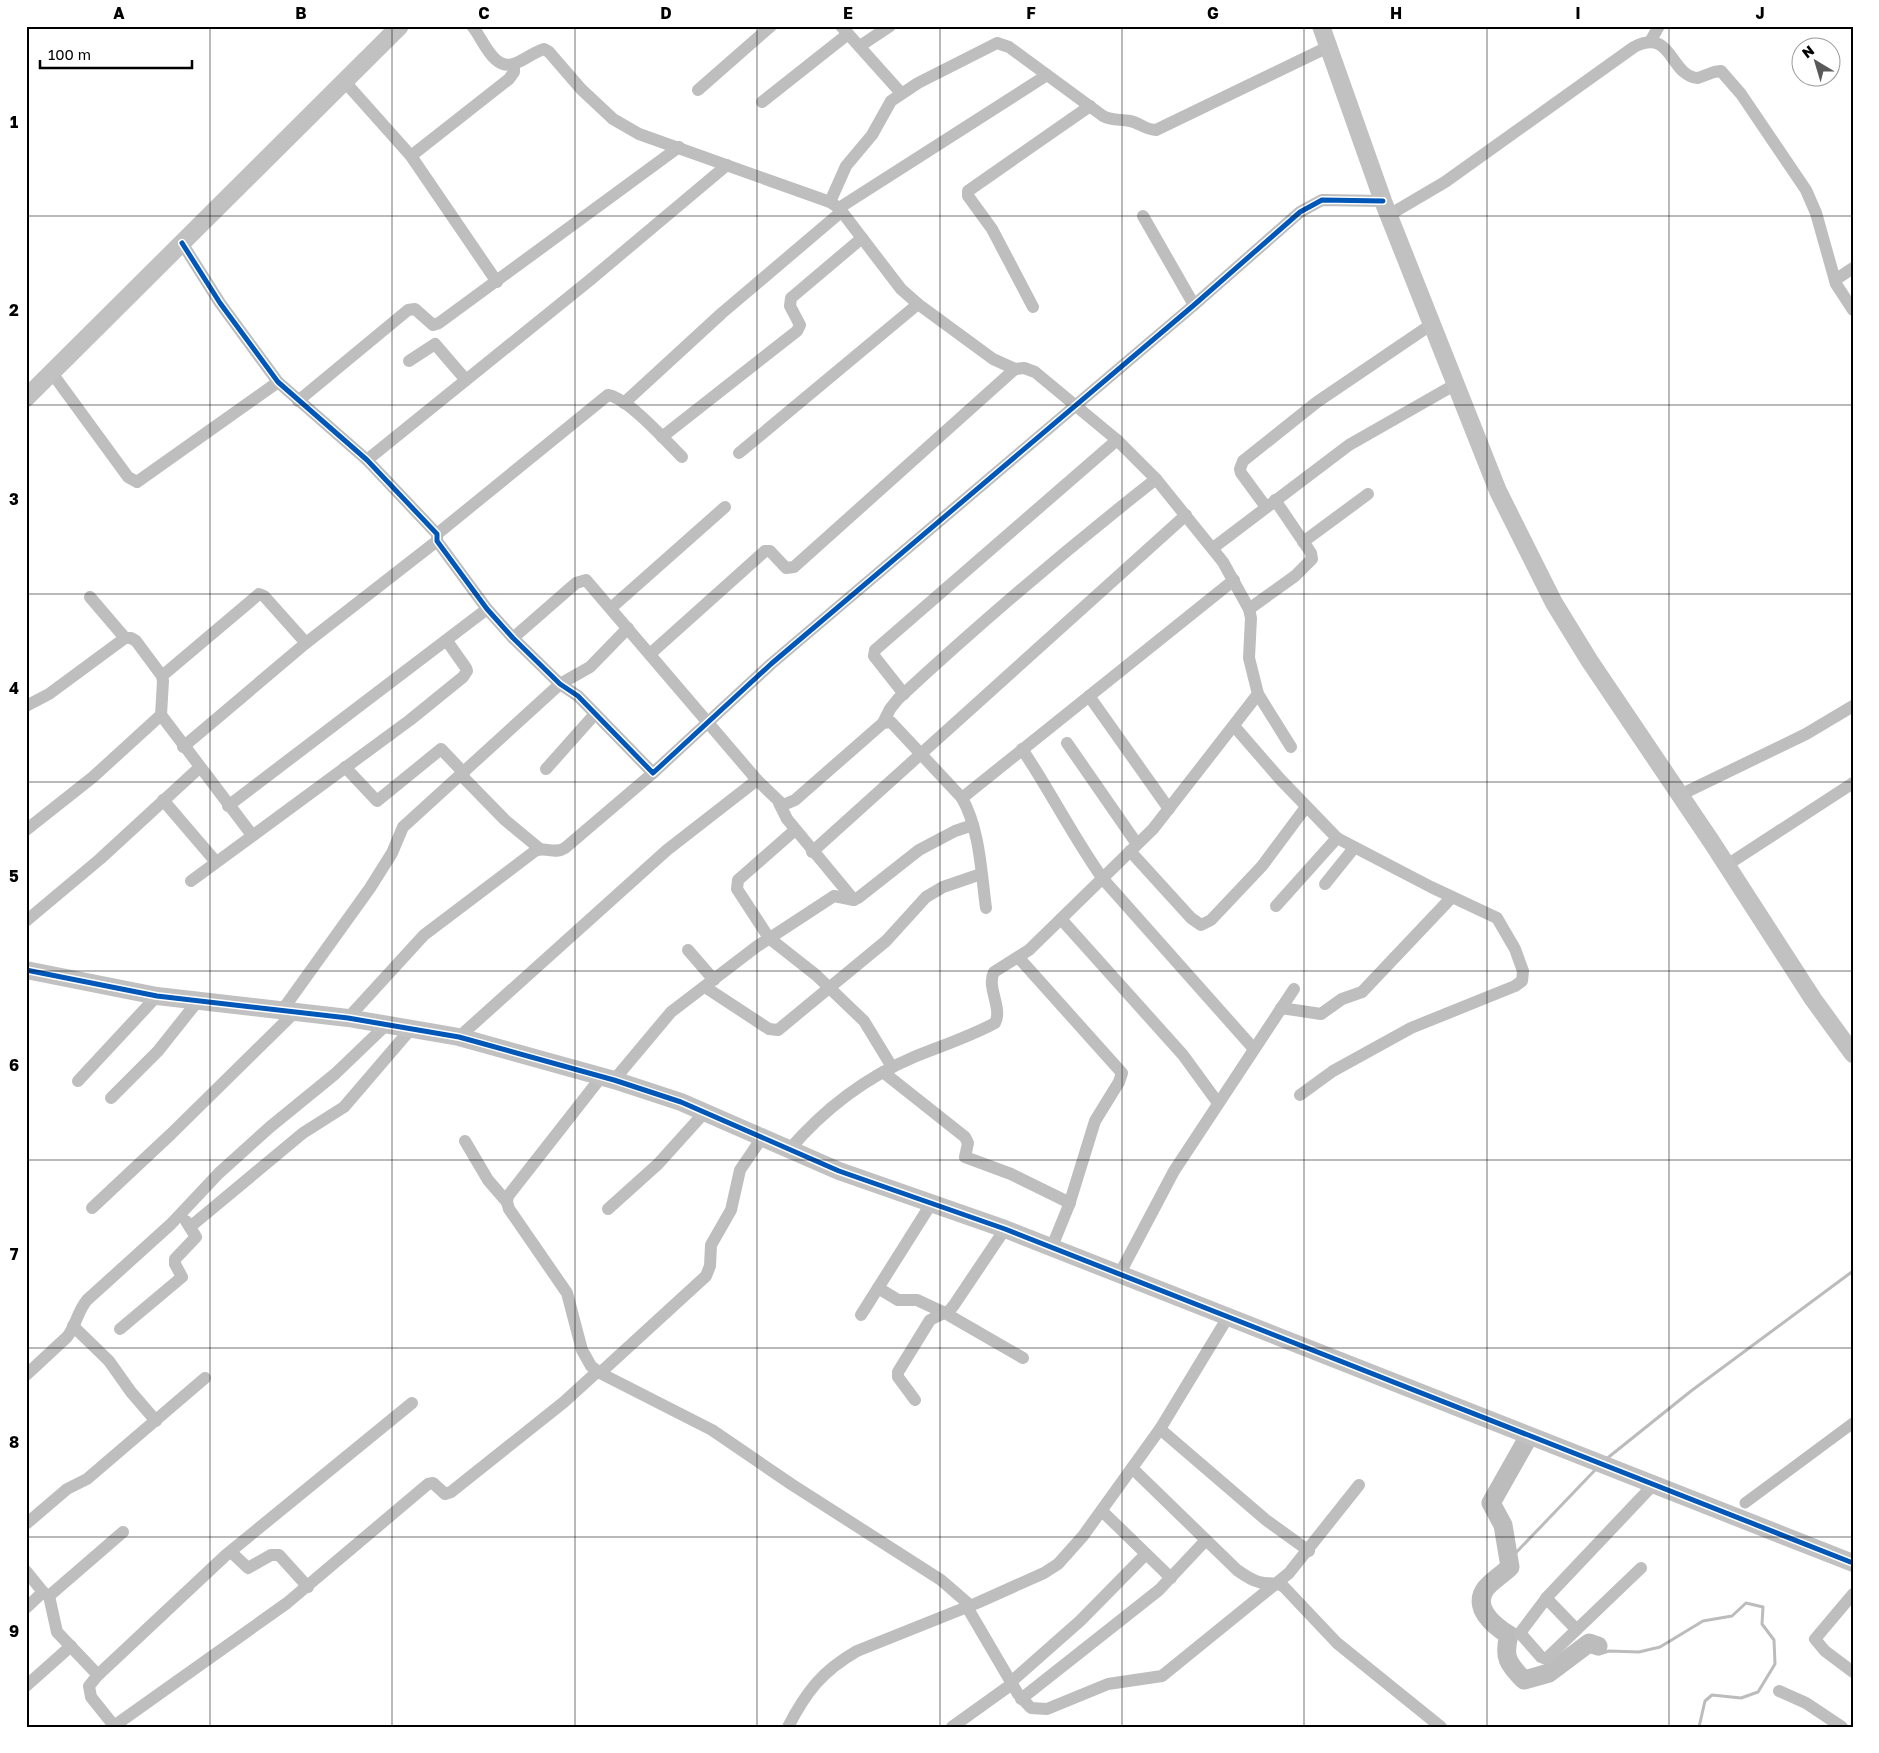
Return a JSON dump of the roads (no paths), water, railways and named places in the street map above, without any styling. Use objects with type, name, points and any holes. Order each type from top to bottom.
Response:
[{"type":"street","points":[[26,398],[400,26]]},
{"type":"street","points":[[472,26],[485,49],[502,62],[514,64],[544,49],[613,119],[640,134],[727,164],[837,207],[900,289],[918,304],[993,359],[1015,369],[1024,368],[1035,372],[1076,404],[1117,440],[1156,479],[1213,548],[1234,580],[1249,609],[1251,618],[1249,658],[1258,694],[1291,746]]},
{"type":"street","points":[[698,90],[771,26]]},
{"type":"street","points":[[860,46],[890,26]]},
{"type":"street","points":[[1321,26],[1386,208],[1498,491],[1554,604],[1589,660],[1727,865],[1813,999],[1853,1054]]},
{"type":"street","points":[[1650,42],[1659,26]]},
{"type":"street","points":[[762,102],[844,30],[901,93]]},
{"type":"street","points":[[837,207],[846,166],[872,135],[891,101],[901,93],[999,42],[1009,46],[1108,119],[1130,121],[1148,130],[1156,130],[1328,47]]},
{"type":"street","points":[[345,767],[377,801],[439,750],[443,750],[462,774],[505,820],[540,849],[556,853],[565,848],[692,739],[707,720],[1076,404],[1194,306],[1306,207],[1322,200],[1386,208],[1445,182],[1634,47],[1650,42],[1660,44],[1668,51],[1686,75],[1698,78],[1721,71],[1741,94],[1806,190],[1816,213],[1835,280],[1852,306]]},
{"type":"street","points":[[412,156],[509,79],[514,72],[514,64]]},
{"type":"street","points":[[624,403],[837,207],[1047,75]]},
{"type":"street","points":[[345,82],[412,156],[497,282]]},
{"type":"street","points":[[1033,307],[992,229],[968,196],[968,191],[1090,106]]},
{"type":"street","points":[[298,401],[408,310],[415,309],[436,325],[679,147]]},
{"type":"street","points":[[367,460],[626,250],[727,164]]},
{"type":"street","points":[[1143,216],[1194,306]]},
{"type":"street","points":[[662,437],[797,330],[800,325],[790,306],[791,298],[862,238]]},
{"type":"street","points":[[182,242],[220,303],[278,382],[367,460],[437,537],[487,609],[560,684],[578,696],[653,772]]},
{"type":"street","points":[[1835,280],[1853,268]]},
{"type":"street","points":[[739,453],[918,304]]},
{"type":"street","points":[[1249,609],[1295,576],[1312,559],[1303,542],[1241,473],[1240,469],[1243,461],[1317,402],[1432,324]]},
{"type":"street","points":[[409,361],[435,344],[466,380]]},
{"type":"street","points":[[650,654],[765,551],[770,551],[786,568],[794,567],[1015,369]]},
{"type":"street","points":[[52,372],[128,477],[137,482],[278,382]]},
{"type":"street","points":[[1213,548],[1349,444],[1456,384]]},
{"type":"street","points":[[183,747],[604,396],[611,395],[624,403],[682,457]]},
{"type":"street","points":[[904,694],[874,656],[875,650],[1117,440]]},
{"type":"street","points":[[779,803],[788,804],[795,800],[883,723],[890,709],[904,694],[1067,549],[1156,479]]},
{"type":"street","points":[[1303,542],[1368,494]]},
{"type":"street","points":[[611,608],[725,507]]},
{"type":"street","points":[[812,852],[1186,516]]},
{"type":"street","points":[[514,638],[582,579],[590,583],[757,780],[779,803],[787,820],[854,900]]},
{"type":"street","points":[[962,798],[1234,580]]},
{"type":"street","points":[[162,676],[259,594],[264,596],[306,643]]},
{"type":"street","points":[[90,597],[125,638]]},
{"type":"street","points":[[228,806],[448,641],[487,609]]},
{"type":"street","points":[[92,1208],[171,1134],[287,1012],[392,853],[403,827],[560,684],[590,667],[628,628]]},
{"type":"street","points":[[26,706],[49,694],[125,638],[131,638],[136,641],[162,676],[161,715],[183,747],[252,835]]},
{"type":"street","points":[[191,881],[345,767],[466,674],[466,668],[448,641]]},
{"type":"street","points":[[789,1150],[825,1112],[847,1094],[888,1070],[995,1023],[997,1016],[992,976],[997,969],[1019,958],[1134,848],[1169,809],[1258,694]]},
{"type":"street","points":[[1089,696],[1169,809]]},
{"type":"street","points":[[1680,795],[1806,734],[1853,706]]},
{"type":"street","points":[[546,769],[595,714]]},
{"type":"street","points":[[26,830],[92,776],[161,715]]},
{"type":"street","points":[[883,723],[891,722],[962,798],[973,826],[986,908]]},
{"type":"street","points":[[1234,726],[1306,808],[1337,838],[1497,918],[1515,949],[1523,971],[1522,981],[1510,989],[1411,1028],[1332,1071],[1300,1095]]},
{"type":"street","points":[[1067,743],[1134,848],[1191,918],[1201,925],[1211,920],[1262,866],[1306,808]]},
{"type":"street","points":[[1022,750],[1049,788],[1083,852],[1102,879],[1254,1049]]},
{"type":"street","points":[[26,921],[199,768]]},
{"type":"street","points":[[459,1037],[667,850],[757,780]]},
{"type":"street","points":[[1727,865],[1853,783]]},
{"type":"street","points":[[163,800],[216,862]]},
{"type":"street","points":[[507,1202],[508,1196],[608,1078],[670,1012],[710,984],[769,938],[834,896],[854,900],[868,892],[920,850],[955,831],[973,826]]},
{"type":"street","points":[[795,830],[744,874],[736,884],[769,938],[829,988],[864,1021],[888,1070],[965,1137],[968,1143],[965,1157],[1011,1174],[1070,1203]]},
{"type":"street","points":[[1276,906],[1337,838]]},
{"type":"street","points":[[1325,884],[1354,848]]},
{"type":"street","points":[[348,1018],[412,947],[438,923],[540,849]]},
{"type":"street","points":[[688,950],[710,984],[774,1031],[782,1028],[886,941],[926,897],[943,888],[982,874]]},
{"type":"street","points":[[1281,1008],[1321,1014],[1342,999],[1362,992],[1452,897]]},
{"type":"street","points":[[1061,919],[1182,1055],[1218,1103]]},
{"type":"street","points":[[1019,958],[1122,1073],[1119,1082],[1095,1121],[1070,1203],[1051,1249]]},
{"type":"street","points":[[26,970],[157,996],[348,1018],[385,1026],[459,1037],[608,1078],[681,1102],[761,1139],[839,1171],[1005,1229],[1051,1249],[1853,1563]]},
{"type":"street","points":[[1119,1275],[1174,1171],[1294,989]]},
{"type":"street","points":[[78,1081],[157,996]]},
{"type":"street","points":[[111,1098],[158,1051],[196,1002]]},
{"type":"street","points":[[26,1375],[66,1337],[73,1326],[77,1314],[87,1300],[180,1214],[270,1126],[324,1083],[385,1026]]},
{"type":"street","points":[[190,1227],[303,1133],[344,1106],[410,1030]]},
{"type":"street","points":[[608,1209],[658,1164],[704,1113]]},
{"type":"street","points":[[412,1403],[230,1552],[98,1675],[89,1686],[89,1693],[115,1726],[308,1587],[428,1484],[433,1483],[445,1494],[451,1492],[564,1402],[706,1276],[710,1266],[711,1245],[731,1210],[740,1170],[761,1139]]},
{"type":"street","points":[[465,1140],[488,1180],[507,1202],[509,1209],[567,1293],[586,1359],[599,1372],[712,1430],[791,1484],[941,1580],[969,1606],[1011,1683],[1021,1699],[1031,1708],[1046,1709],[1095,1687],[1162,1676],[1289,1573],[1358,1486]]},
{"type":"street","points":[[861,1315],[931,1204]]},
{"type":"street","points":[[120,1330],[181,1278],[182,1275],[174,1259],[196,1237],[180,1214]]},
{"type":"street","points":[[916,1400],[898,1377],[898,1372],[930,1320],[945,1313],[954,1305],[1005,1229]]},
{"type":"street","points":[[878,1288],[898,1300],[917,1300],[945,1313],[1022,1358]]},
{"type":"street","points":[[788,1727],[808,1690],[839,1661],[857,1651],[969,1606],[1044,1573],[1058,1564],[1102,1511],[1160,1429],[1228,1317]]},
{"type":"street","points":[[73,1326],[109,1361],[131,1392],[156,1421]]},
{"type":"street","points":[[26,1524],[67,1488],[87,1479],[205,1378]]},
{"type":"street","points":[[1160,1429],[1266,1520],[1308,1550]]},
{"type":"street","points":[[1132,1468],[1237,1570],[1250,1579],[1261,1583],[1277,1583],[1284,1587],[1337,1643],[1441,1727]]},
{"type":"street","points":[[1641,1568],[1548,1658],[1543,1659],[1520,1631],[1546,1598],[1654,1484]]},
{"type":"street","points":[[1102,1511],[1171,1578]]},
{"type":"street","points":[[26,1608],[123,1532]]},
{"type":"street","points":[[1021,1699],[1159,1590],[1206,1540]]},
{"type":"street","points":[[230,1552],[248,1568],[271,1555],[279,1555],[308,1587]]},
{"type":"street","points":[[952,1727],[1011,1683],[1080,1620],[1146,1554]]},
{"type":"street","points":[[26,1572],[46,1594],[55,1628],[98,1675]]},
{"type":"street","points":[[1853,1594],[1815,1639],[1825,1651],[1853,1672]]},
{"type":"street","points":[[1546,1598],[1576,1629]]},
{"type":"street","points":[[26,1686],[71,1646]]},
{"type":"street","points":[[1779,1691],[1806,1703],[1842,1727]]},
{"type":"waterway","points":[[1605,1460],[1691,1391],[1853,1271]]},
{"type":"waterway","points":[[1745,1503],[1853,1423]]},
{"type":"waterway","points":[[1525,1443],[1491,1503],[1503,1525],[1510,1567],[1486,1588],[1482,1595],[1483,1609],[1491,1621],[1509,1635],[1507,1643],[1508,1660],[1524,1680],[1549,1673],[1589,1643],[1598,1646]]},
{"type":"waterway","points":[[1508,1561],[1597,1468]]},
{"type":"waterway","points":[[1598,1646],[1599,1654],[1609,1651],[1639,1652],[1660,1647],[1703,1621],[1732,1616],[1746,1603],[1763,1607],[1762,1624],[1774,1640],[1775,1664],[1758,1692],[1741,1698],[1712,1695],[1705,1701],[1699,1727]]}]
